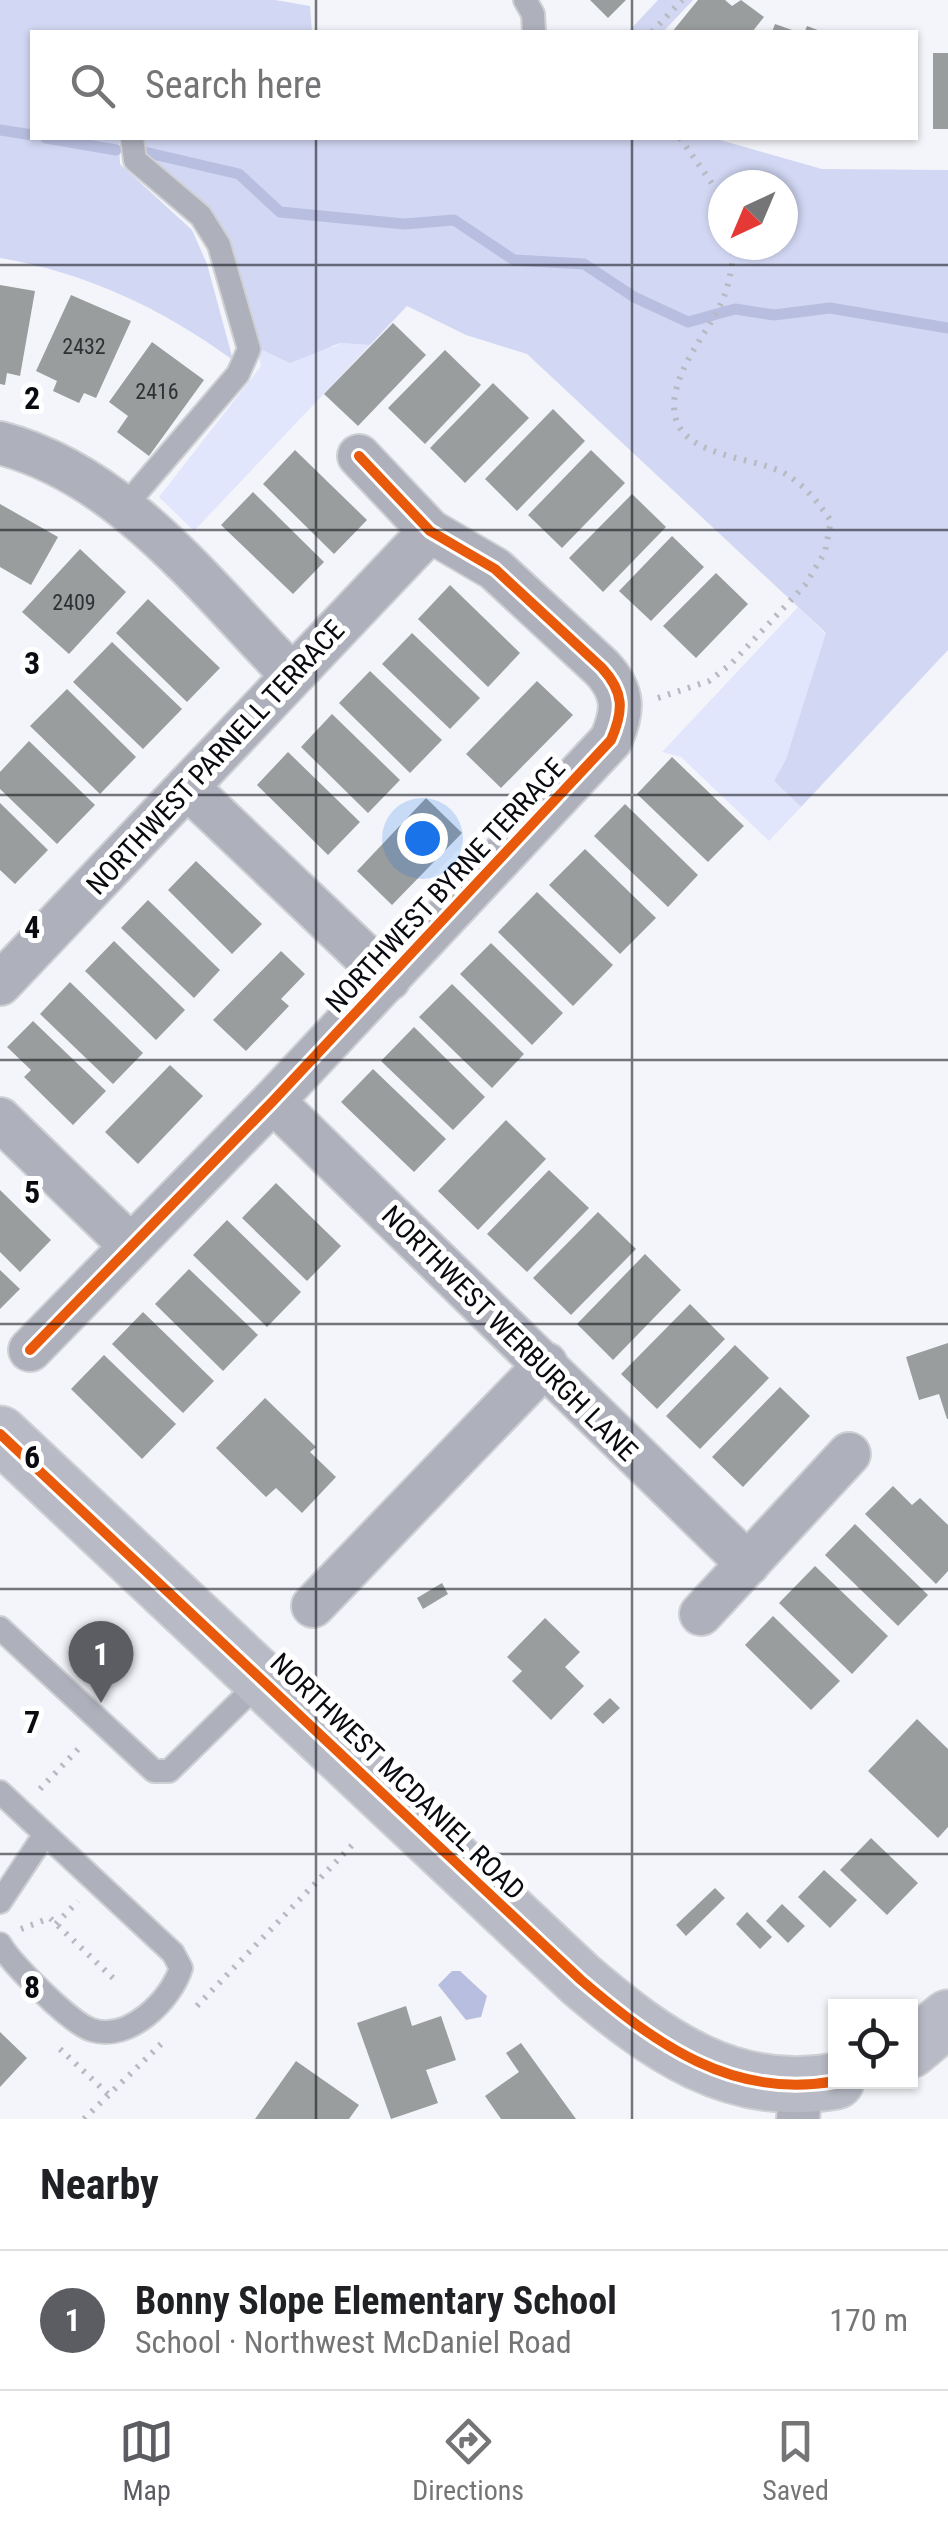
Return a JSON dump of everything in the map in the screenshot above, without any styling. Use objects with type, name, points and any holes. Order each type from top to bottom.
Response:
[{"type":"street","points":[[0,442],[36,452],[125,506],[292,674]]},
{"type":"street","points":[[359,456],[430,531],[495,569],[602,668],[617,684],[622,705]]},
{"type":"street","name":"NORTHWEST PARNELL TERRACE","points":[[0,984],[430,531]]},
{"type":"street","name":"NORTHWEST BYRNE TERRACE","points":[[30,1350],[274,1100],[611,740],[622,705]]},
{"type":"street","points":[[187,787],[389,979]]},
{"type":"street","name":"NORTHWEST WERBURGH LANE","points":[[274,1100],[546,1364],[588,1412],[748,1564]]},
{"type":"street","points":[[0,1120],[131,1246]]},
{"type":"street","points":[[313,1606],[546,1364]]},
{"type":"street","name":"NORTHWEST MCDANIEL ROAD","points":[[0,1434],[581,1980],[638,2029],[697,2065],[811,2096]]},
{"type":"street","points":[[702,1614],[850,1454]]},
{"type":"street","points":[[918,2043],[948,2018]]},
{"type":"lane","points":[[525,0],[533,14],[534,30]]},
{"type":"lane","points":[[125,506],[238,374],[249,349],[220,245],[201,216],[135,160],[132,140]]},
{"type":"lane","points":[[0,1628],[154,1771],[169,1771],[263,1678]]},
{"type":"lane","points":[[0,1792],[173,1953],[181,1968],[177,1982],[138,2023],[114,2031],[92,2030],[26,1974],[8,1937]]},
{"type":"lane","points":[[0,1902],[44,1834]]},
{"type":"path","points":[[654,30],[682,0]]},
{"type":"path","points":[[681,140],[708,177]]},
{"type":"path","points":[[622,705],[672,696],[709,681],[805,585],[826,552],[831,521],[812,493],[781,472],[720,455],[686,437],[674,417],[675,394],[725,292],[732,260]]},
{"type":"path","points":[[20,1810],[100,1724]]},
{"type":"path","points":[[195,2010],[356,1842]]},
{"type":"path","points":[[8,1937],[50,1918],[114,1979]]},
{"type":"path","points":[[84,2119],[168,2038]]},
{"type":"shaded area","points":[[0,0],[275,0],[310,6],[312,30],[30,30],[30,140],[119,140],[120,164],[192,230],[207,264],[233,360],[178,324],[122,295],[63,273],[0,258]]},
{"type":"shaded area","points":[[658,0],[693,0],[665,30],[630,30]]},
{"type":"shaded area","points":[[144,140],[720,140],[822,169],[948,170],[948,650],[801,807],[774,781],[786,759],[826,633],[527,354],[466,335],[407,306],[370,345],[340,343],[290,363],[256,347],[231,256],[145,153]]},
{"type":"shaded area","points":[[340,343],[370,345],[194,531],[159,497],[261,366],[256,347],[334,347]]},
{"type":"shaded area","points":[[798,607],[826,634],[786,759],[774,781],[801,807],[769,841],[681,757],[662,752]]},
{"type":"shaded area","points":[[452,1971],[460,1971],[487,1996],[481,2017],[466,2020],[438,1985]]},
{"type":"building","points":[[590,0],[626,0],[608,18]]},
{"type":"building","points":[[698,0],[725,0],[732,6],[741,0],[764,17],[754,30],[674,30]]},
{"type":"building","points":[[933,53],[948,53],[948,129],[933,129]]},
{"type":"building","points":[[0,285],[35,291],[20,376],[7,373],[5,385],[0,384]]},
{"type":"building","points":[[71,295],[131,321],[96,398],[84,393],[79,403],[53,391],[57,381],[36,371]]},
{"type":"building","points":[[393,323],[426,355],[358,426],[324,394]]},
{"type":"building","points":[[152,342],[204,380],[149,456],[117,432],[128,416],[109,402]]},
{"type":"building","points":[[445,350],[481,385],[425,444],[388,408]]},
{"type":"building","points":[[493,383],[529,418],[465,483],[430,448]]},
{"type":"building","points":[[553,409],[585,441],[517,511],[485,479]]},
{"type":"building","points":[[295,450],[367,520],[334,554],[263,484]]},
{"type":"building","points":[[591,450],[625,483],[562,548],[528,515]]},
{"type":"building","points":[[253,492],[324,562],[293,594],[221,525]]},
{"type":"building","points":[[632,494],[666,527],[603,592],[569,558]]},
{"type":"building","points":[[0,504],[58,537],[31,585],[0,567]]},
{"type":"building","points":[[672,536],[704,567],[651,621],[619,591]]},
{"type":"building","points":[[80,549],[126,592],[69,654],[22,612]]},
{"type":"building","points":[[716,573],[748,604],[696,658],[663,626]]},
{"type":"building","points":[[450,585],[520,653],[488,687],[418,619]]},
{"type":"building","points":[[148,599],[220,668],[187,702],[116,633]]},
{"type":"building","points":[[412,633],[480,698],[450,729],[382,664]]},
{"type":"building","points":[[112,642],[182,709],[143,749],[73,682]]},
{"type":"building","points":[[370,671],[442,740],[410,773],[339,703]]},
{"type":"building","points":[[537,681],[573,715],[501,788],[466,754]]},
{"type":"building","points":[[67,689],[136,757],[100,794],[30,726]]},
{"type":"building","points":[[332,714],[400,780],[368,813],[301,747]]},
{"type":"building","points":[[29,741],[95,805],[57,844],[0,789],[0,772]]},
{"type":"building","points":[[288,752],[360,822],[328,855],[257,785]]},
{"type":"building","points":[[672,757],[744,826],[708,862],[637,794]]},
{"type":"building","points":[[426,798],[462,833],[392,905],[357,871]]},
{"type":"building","points":[[0,803],[48,850],[15,884],[0,870]]},
{"type":"building","points":[[625,804],[698,875],[668,907],[594,836]]},
{"type":"building","points":[[585,849],[656,918],[620,954],[549,885]]},
{"type":"building","points":[[196,861],[262,924],[232,954],[168,890]]},
{"type":"building","points":[[537,892],[613,965],[573,1006],[498,932]]},
{"type":"building","points":[[148,900],[220,970],[194,998],[121,928]]},
{"type":"building","points":[[114,941],[185,1010],[156,1040],[85,971]]},
{"type":"building","points":[[491,943],[563,1013],[532,1045],[460,974]]},
{"type":"building","points":[[281,951],[305,974],[281,999],[289,1006],[246,1051],[213,1020]]},
{"type":"building","points":[[70,982],[143,1053],[113,1084],[40,1014]]},
{"type":"building","points":[[452,984],[524,1054],[492,1088],[419,1017]]},
{"type":"building","points":[[33,1021],[106,1091],[73,1125],[24,1077],[31,1070],[7,1047]]},
{"type":"building","points":[[414,1027],[485,1097],[453,1130],[381,1061]]},
{"type":"building","points":[[170,1065],[203,1096],[138,1164],[105,1132]]},
{"type":"building","points":[[373,1069],[446,1139],[414,1172],[341,1102]]},
{"type":"building","points":[[506,1120],[546,1159],[478,1230],[438,1191]]},
{"type":"building","points":[[549,1170],[589,1208],[527,1272],[487,1234]]},
{"type":"building","points":[[276,1183],[341,1246],[307,1281],[242,1218]]},
{"type":"building","points":[[0,1190],[51,1240],[20,1272],[0,1252]]},
{"type":"building","points":[[598,1212],[636,1249],[571,1315],[533,1278]]},
{"type":"building","points":[[227,1220],[301,1292],[267,1327],[193,1255]]},
{"type":"building","points":[[645,1254],[681,1290],[613,1360],[577,1324]]},
{"type":"building","points":[[189,1269],[258,1335],[223,1371],[155,1304]]},
{"type":"building","points":[[0,1270],[20,1289],[0,1309]]},
{"type":"building","points":[[690,1304],[725,1339],[657,1409],[621,1374]]},
{"type":"building","points":[[143,1312],[214,1381],[183,1413],[112,1344]]},
{"type":"building","points":[[948,1343],[947,1419],[939,1394],[919,1400],[906,1357]]},
{"type":"building","points":[[735,1345],[769,1378],[700,1449],[666,1416]]},
{"type":"building","points":[[104,1355],[176,1424],[142,1459],[71,1389]]},
{"type":"building","points":[[780,1387],[810,1416],[743,1487],[712,1457]]},
{"type":"building","points":[[265,1398],[316,1447],[310,1452],[336,1477],[302,1513],[276,1488],[266,1497],[216,1448]]},
{"type":"building","points":[[893,1486],[912,1505],[920,1498],[948,1525],[948,1571],[936,1584],[865,1514]]},
{"type":"building","points":[[855,1524],[928,1595],[898,1626],[825,1555]]},
{"type":"building","points":[[815,1566],[888,1636],[852,1674],[779,1603]]},
{"type":"building","points":[[442,1583],[448,1594],[423,1609],[417,1598]]},
{"type":"building","points":[[773,1616],[840,1681],[811,1710],[745,1645]]},
{"type":"building","points":[[545,1618],[580,1652],[565,1667],[584,1686],[551,1720],[512,1681],[522,1671],[507,1657]]},
{"type":"building","points":[[610,1698],[620,1708],[603,1724],[593,1714]]},
{"type":"building","points":[[917,1719],[948,1749],[948,1827],[938,1838],[868,1771]]},
{"type":"building","points":[[871,1838],[918,1883],[887,1915],[840,1870]]},
{"type":"building","points":[[824,1870],[857,1900],[830,1928],[798,1897]]},
{"type":"building","points":[[715,1888],[725,1898],[686,1936],[676,1925]]},
{"type":"building","points":[[782,1904],[805,1926],[788,1943],[766,1921]]},
{"type":"building","points":[[747,1912],[772,1937],[760,1949],[736,1924]]},
{"type":"building","points":[[406,2006],[412,2026],[441,2016],[456,2060],[426,2070],[438,2103],[391,2119],[357,2023]]},
{"type":"building","points":[[0,2032],[27,2058],[0,2087]]},
{"type":"building","points":[[521,2043],[576,2119],[501,2119],[485,2096],[519,2072],[506,2053]]},
{"type":"building","points":[[296,2061],[359,2105],[349,2119],[255,2119]]},
{"type":"waterway","points":[[0,130],[30,135]]},
{"type":"waterway","points":[[58,140],[116,150]]},
{"type":"waterway","points":[[140,151],[239,174],[280,212],[404,224],[454,220],[514,260],[584,264],[634,297],[688,322],[735,309],[774,315],[830,308],[948,328]]},
{"type":"cycle path","points":[[30,1350],[273,1101],[611,740],[620,702],[615,685],[602,668],[495,569],[430,531],[359,456]]},
{"type":"cycle path","points":[[0,1434],[609,2003],[667,2045],[729,2074],[798,2085],[828,2082]]},
{"type":"place","name":"Bonny Slope Elementary School","points":[[101,1703]]}]
